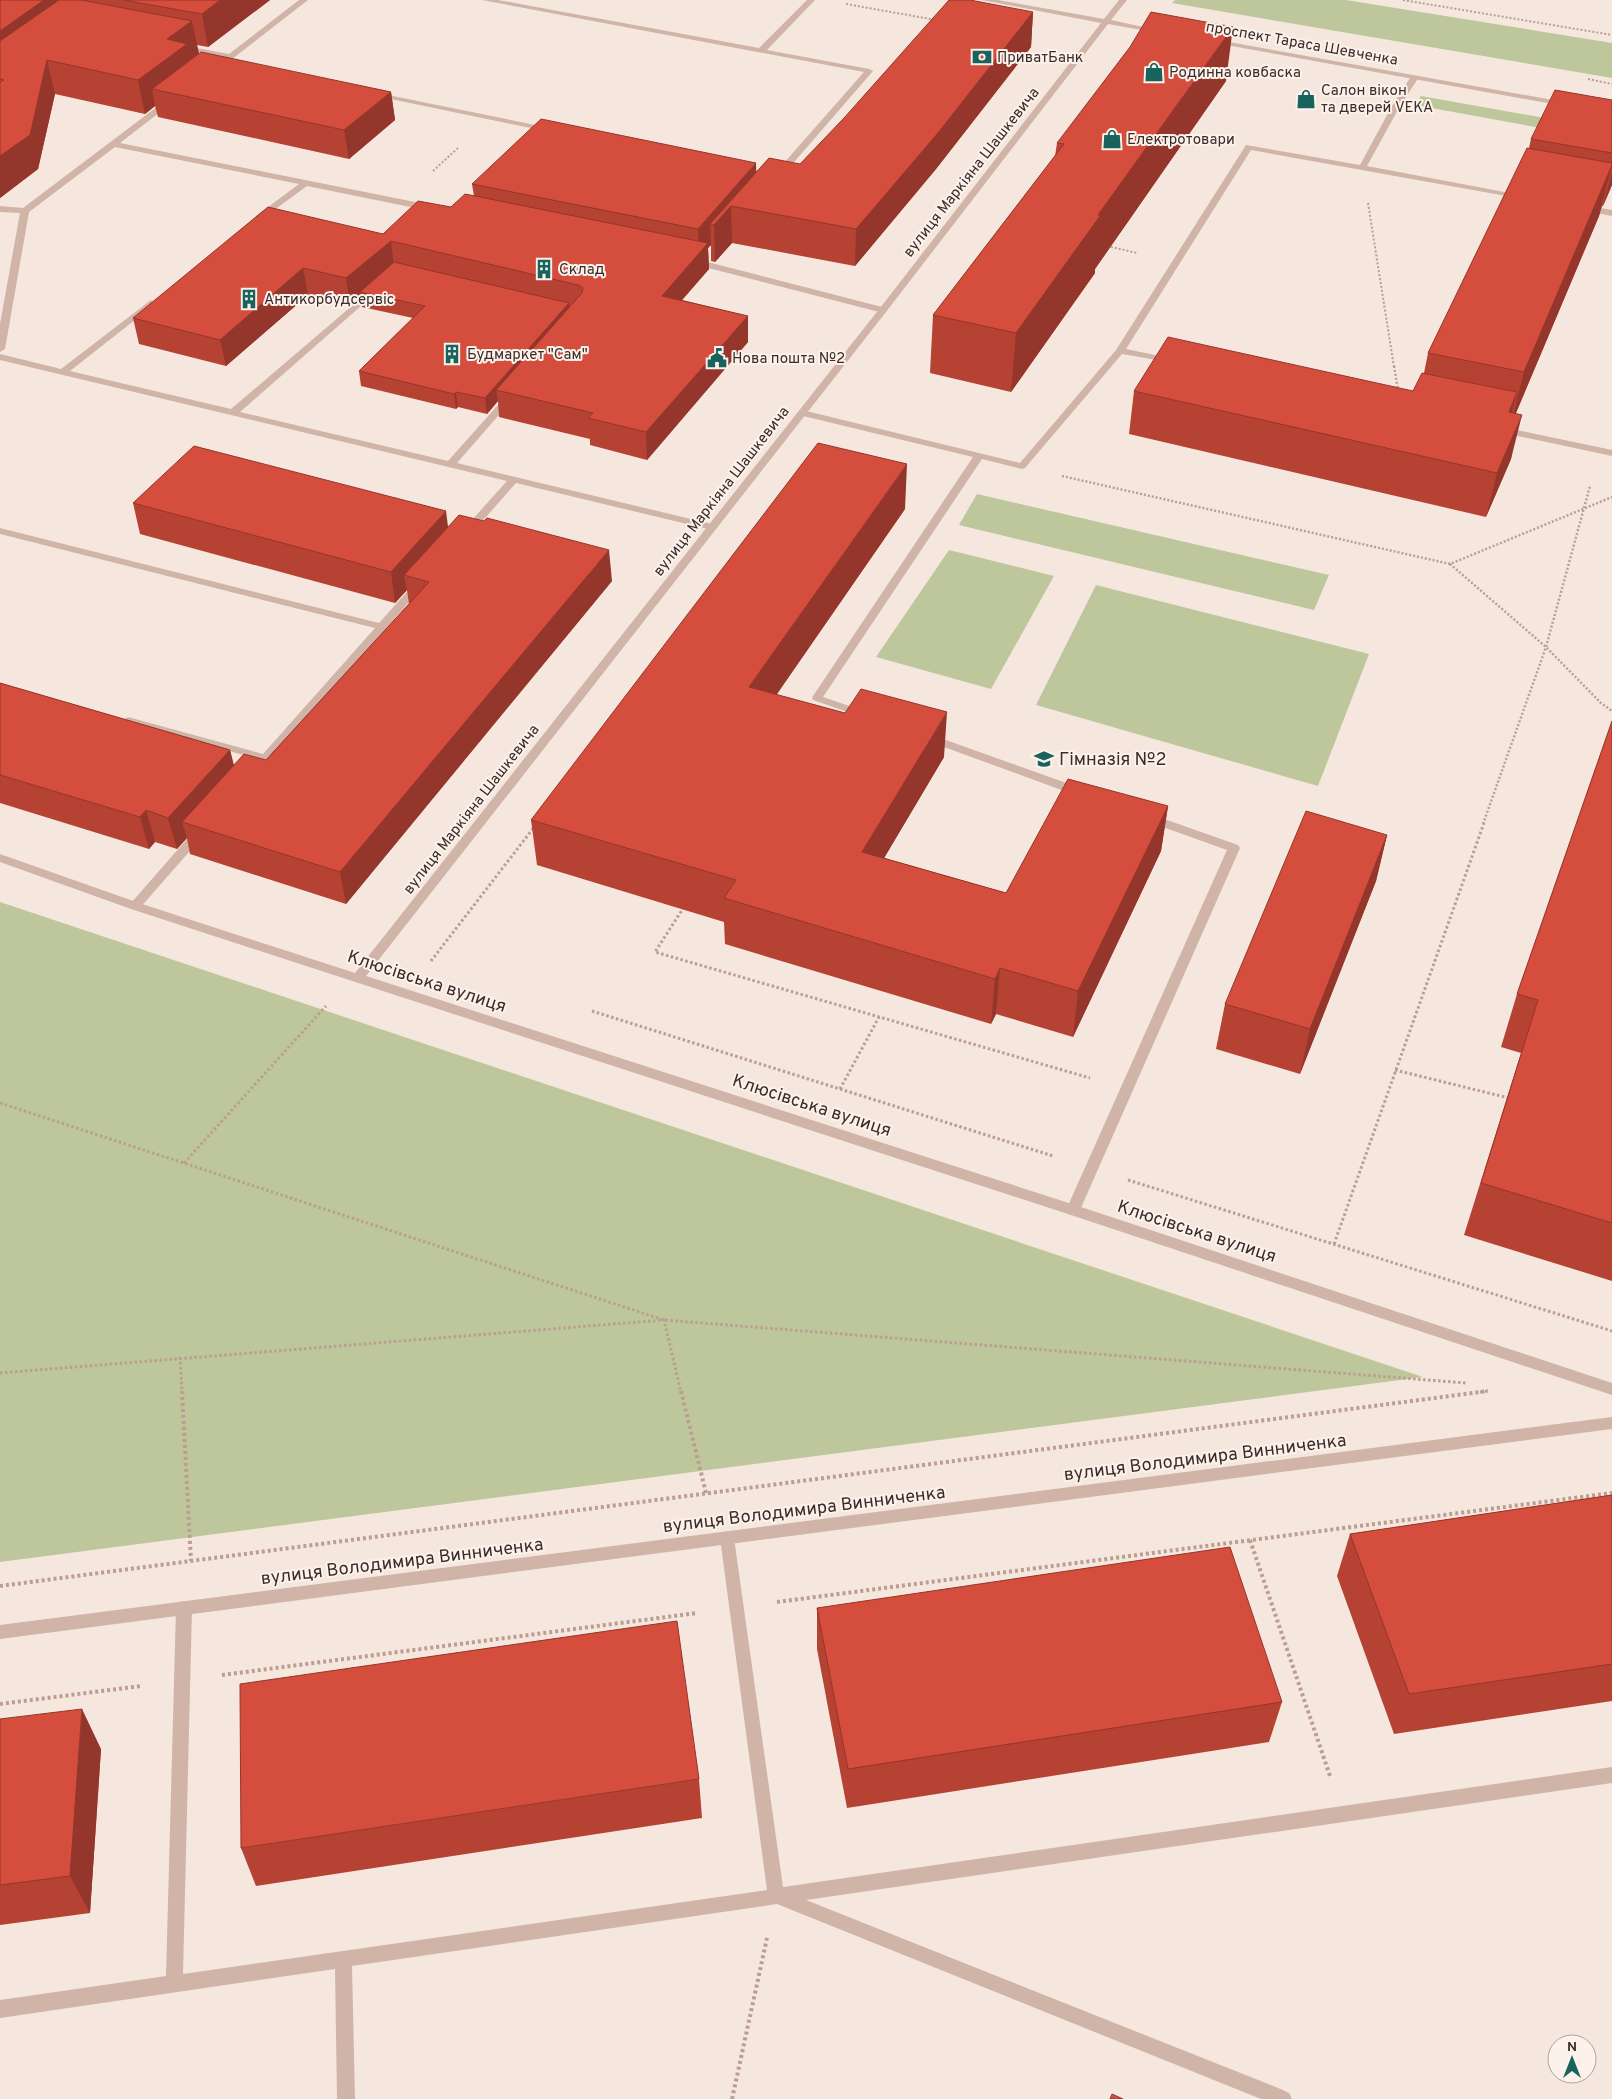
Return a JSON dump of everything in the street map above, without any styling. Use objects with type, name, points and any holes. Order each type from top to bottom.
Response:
[{"type":"street","points":[[206,75],[304,0]]},
{"type":"street","points":[[486,0],[869,71],[772,183]]},
{"type":"street","points":[[761,51],[811,0]]},
{"type":"street","points":[[986,0],[1165,32]]},
{"type":"street","name":"вулиця Маркіяна Шашкевича","points":[[358,978],[883,310],[1108,22],[1123,0]]},
{"type":"street","name":"проспект Тараса Шевченка","points":[[1204,39],[1574,106]]},
{"type":"street","points":[[174,45],[230,56]]},
{"type":"street","points":[[221,63],[230,65]]},
{"type":"street","points":[[1362,168],[1396,106],[1415,77]]},
{"type":"street","points":[[365,92],[557,131]]},
{"type":"street","points":[[0,209],[25,211],[175,98]]},
{"type":"street","points":[[113,144],[439,210]]},
{"type":"street","points":[[802,413],[1022,466],[1120,351],[1248,147],[1525,198]]},
{"type":"street","points":[[768,174],[778,176]]},
{"type":"street","points":[[250,226],[305,183]]},
{"type":"street","points":[[1574,206],[1612,213]]},
{"type":"street","points":[[0,349],[25,211]]},
{"type":"street","points":[[702,263],[708,256]]},
{"type":"street","points":[[682,259],[883,310]]},
{"type":"street","points":[[232,413],[380,285]]},
{"type":"street","points":[[62,373],[156,299]]},
{"type":"street","points":[[1120,351],[1179,363]]},
{"type":"street","points":[[0,357],[712,527]]},
{"type":"street","points":[[450,465],[515,390]]},
{"type":"street","points":[[1496,429],[1612,453]]},
{"type":"street","points":[[873,718],[817,698],[979,456]]},
{"type":"street","points":[[460,539],[513,480]]},
{"type":"street","points":[[0,531],[382,627]]},
{"type":"street","points":[[246,780],[428,576]]},
{"type":"street","points":[[114,716],[266,758]]},
{"type":"street","points":[[919,735],[1086,795]]},
{"type":"street","points":[[1073,1210],[1234,848],[1141,815]]},
{"type":"street","points":[[135,906],[207,824]]},
{"type":"street","name":"Клюсівська вулиця","points":[[0,858],[135,906],[1073,1210],[1612,1389]]},
{"type":"street","name":"вулиця Володимира Винниченка","points":[[0,1632],[1612,1423]]},
{"type":"street","points":[[727,1538],[776,1896]]},
{"type":"street","points":[[174,1984],[184,1608]]},
{"type":"street","points":[[0,2009],[1612,1775]]},
{"type":"street","points":[[776,1896],[1283,2099]]},
{"type":"street","points":[[342,1960],[346,2099]]},
{"type":"path","points":[[1403,0],[1612,35]]},
{"type":"path","points":[[400,202],[490,118]]},
{"type":"path","points":[[1362,168],[1398,390]]},
{"type":"path","points":[[1099,244],[1177,261]]},
{"type":"path","points":[[1334,1244],[1546,646],[1600,450]]},
{"type":"path","points":[[1022,466],[1450,564],[1546,646],[1601,703],[1612,711]]},
{"type":"path","points":[[1450,564],[1612,497]]},
{"type":"path","points":[[688,902],[655,952],[1127,1088]]},
{"type":"path","points":[[383,946],[441,964]]},
{"type":"path","points":[[184,1163],[332,999]]},
{"type":"path","points":[[583,1009],[1612,1331]]},
{"type":"path","points":[[840,1089],[879,1017]]},
{"type":"path","points":[[1395,1070],[1518,1101]]},
{"type":"path","points":[[0,1104],[664,1320]]},
{"type":"path","points":[[664,1320],[706,1493]]},
{"type":"path","points":[[0,1372],[664,1320],[1474,1384]]},
{"type":"path","points":[[180,1358],[191,1561]]},
{"type":"path","points":[[0,1586],[1494,1390]]},
{"type":"path","points":[[0,1704],[1612,1492]]},
{"type":"path","points":[[1250,1540],[1343,1814]]},
{"type":"path","points":[[732,2099],[776,1896]]},
{"type":"green space","points":[[1175,0],[1346,0],[1612,43],[1612,78],[1172,3]]},
{"type":"green space","points":[[1421,96],[1612,130],[1612,141],[1415,105]]},
{"type":"green space","points":[[977,494],[1329,575],[1314,610],[959,525]]},
{"type":"green space","points":[[949,550],[1054,576],[991,689],[876,657]]},
{"type":"green space","points":[[1096,585],[1369,654],[1318,786],[1036,705]]},
{"type":"green space","points":[[0,902],[1423,1377],[0,1562]]},
{"type":"building","points":[[0,0],[44,0],[0,31]]},
{"type":"building","points":[[59,0],[81,0],[192,21],[167,39],[187,44],[138,80],[47,60],[30,135],[0,156],[0,82],[4,80],[0,79],[0,41]]},
{"type":"building","points":[[123,0],[220,0],[202,14]]},
{"type":"building","points":[[949,0],[970,0],[1033,12],[938,133],[856,229],[731,206],[714,225],[710,224],[769,158],[800,164],[844,118]]},
{"type":"building","points":[[1151,12],[1233,27],[1016,333],[933,315],[1064,144],[1057,143],[1130,47]]},
{"type":"building","points":[[201,52],[391,92],[344,130],[152,89]]},
{"type":"building","points":[[1555,90],[1612,100],[1612,153],[1531,139]]},
{"type":"building","points":[[541,119],[756,163],[698,229],[472,184]]},
{"type":"building","points":[[1527,148],[1612,163],[1612,165],[1524,372],[1428,353]]},
{"type":"building","points":[[465,194],[708,243],[662,296],[748,316],[646,432],[588,418],[593,413],[496,390],[582,293],[583,288],[578,285],[391,241],[346,278],[303,268],[220,340],[133,318],[268,207],[383,234],[418,201],[451,207]]},
{"type":"building","points":[[394,262],[569,303],[485,398],[456,392],[454,394],[359,371],[425,306],[360,292]]},
{"type":"building","points":[[1168,337],[1413,391],[1422,373],[1517,392],[1509,412],[1522,415],[1497,473],[1134,391]]},
{"type":"building","points":[[818,443],[907,464],[749,687],[845,713],[861,689],[947,712],[862,852],[1006,893],[1068,779],[1168,806],[1078,991],[1000,968],[995,979],[724,898],[736,880],[531,820]]},
{"type":"building","points":[[194,446],[446,511],[391,572],[133,503]]},
{"type":"building","points":[[459,515],[484,521],[487,518],[609,550],[340,872],[182,822],[244,754],[266,760],[429,582],[404,575]]},
{"type":"building","points":[[0,683],[230,750],[168,818],[146,810],[140,817],[0,775]]},
{"type":"building","points":[[1612,721],[1612,1223],[1481,1183],[1538,1000],[1517,994]]},
{"type":"building","points":[[1306,811],[1387,835],[1310,1029],[1225,1004]]},
{"type":"building","points":[[1612,1495],[1612,1664],[1409,1694],[1350,1534]]},
{"type":"building","points":[[1230,1547],[1282,1702],[848,1769],[817,1608]]},
{"type":"building","points":[[677,1621],[699,1779],[241,1848],[240,1684]]},
{"type":"building","points":[[82,1709],[70,1876],[0,1885],[0,1719]]},
{"type":"building","points":[[1112,2094],[1123,2099],[1110,2099]]},
{"type":"place","name":"ПриватБанк","points":[[982,57]]},
{"type":"place","name":"Родинна ковбаска","points":[[1154,72]]},
{"type":"place","name":"Салон вікон та дверей VEKA","points":[[1306,99]]},
{"type":"place","name":"Електротовари","points":[[1112,139]]},
{"type":"place","name":"Склад","points":[[544,269]]},
{"type":"place","name":"Антикорбудсервіс","points":[[249,299]]},
{"type":"place","name":"Будмаркет \"Сам\"","points":[[452,354]]},
{"type":"place","name":"Нова пошта №2","points":[[717,358]]},
{"type":"place","name":"Гімназія №2","points":[[1044,759]]}]
